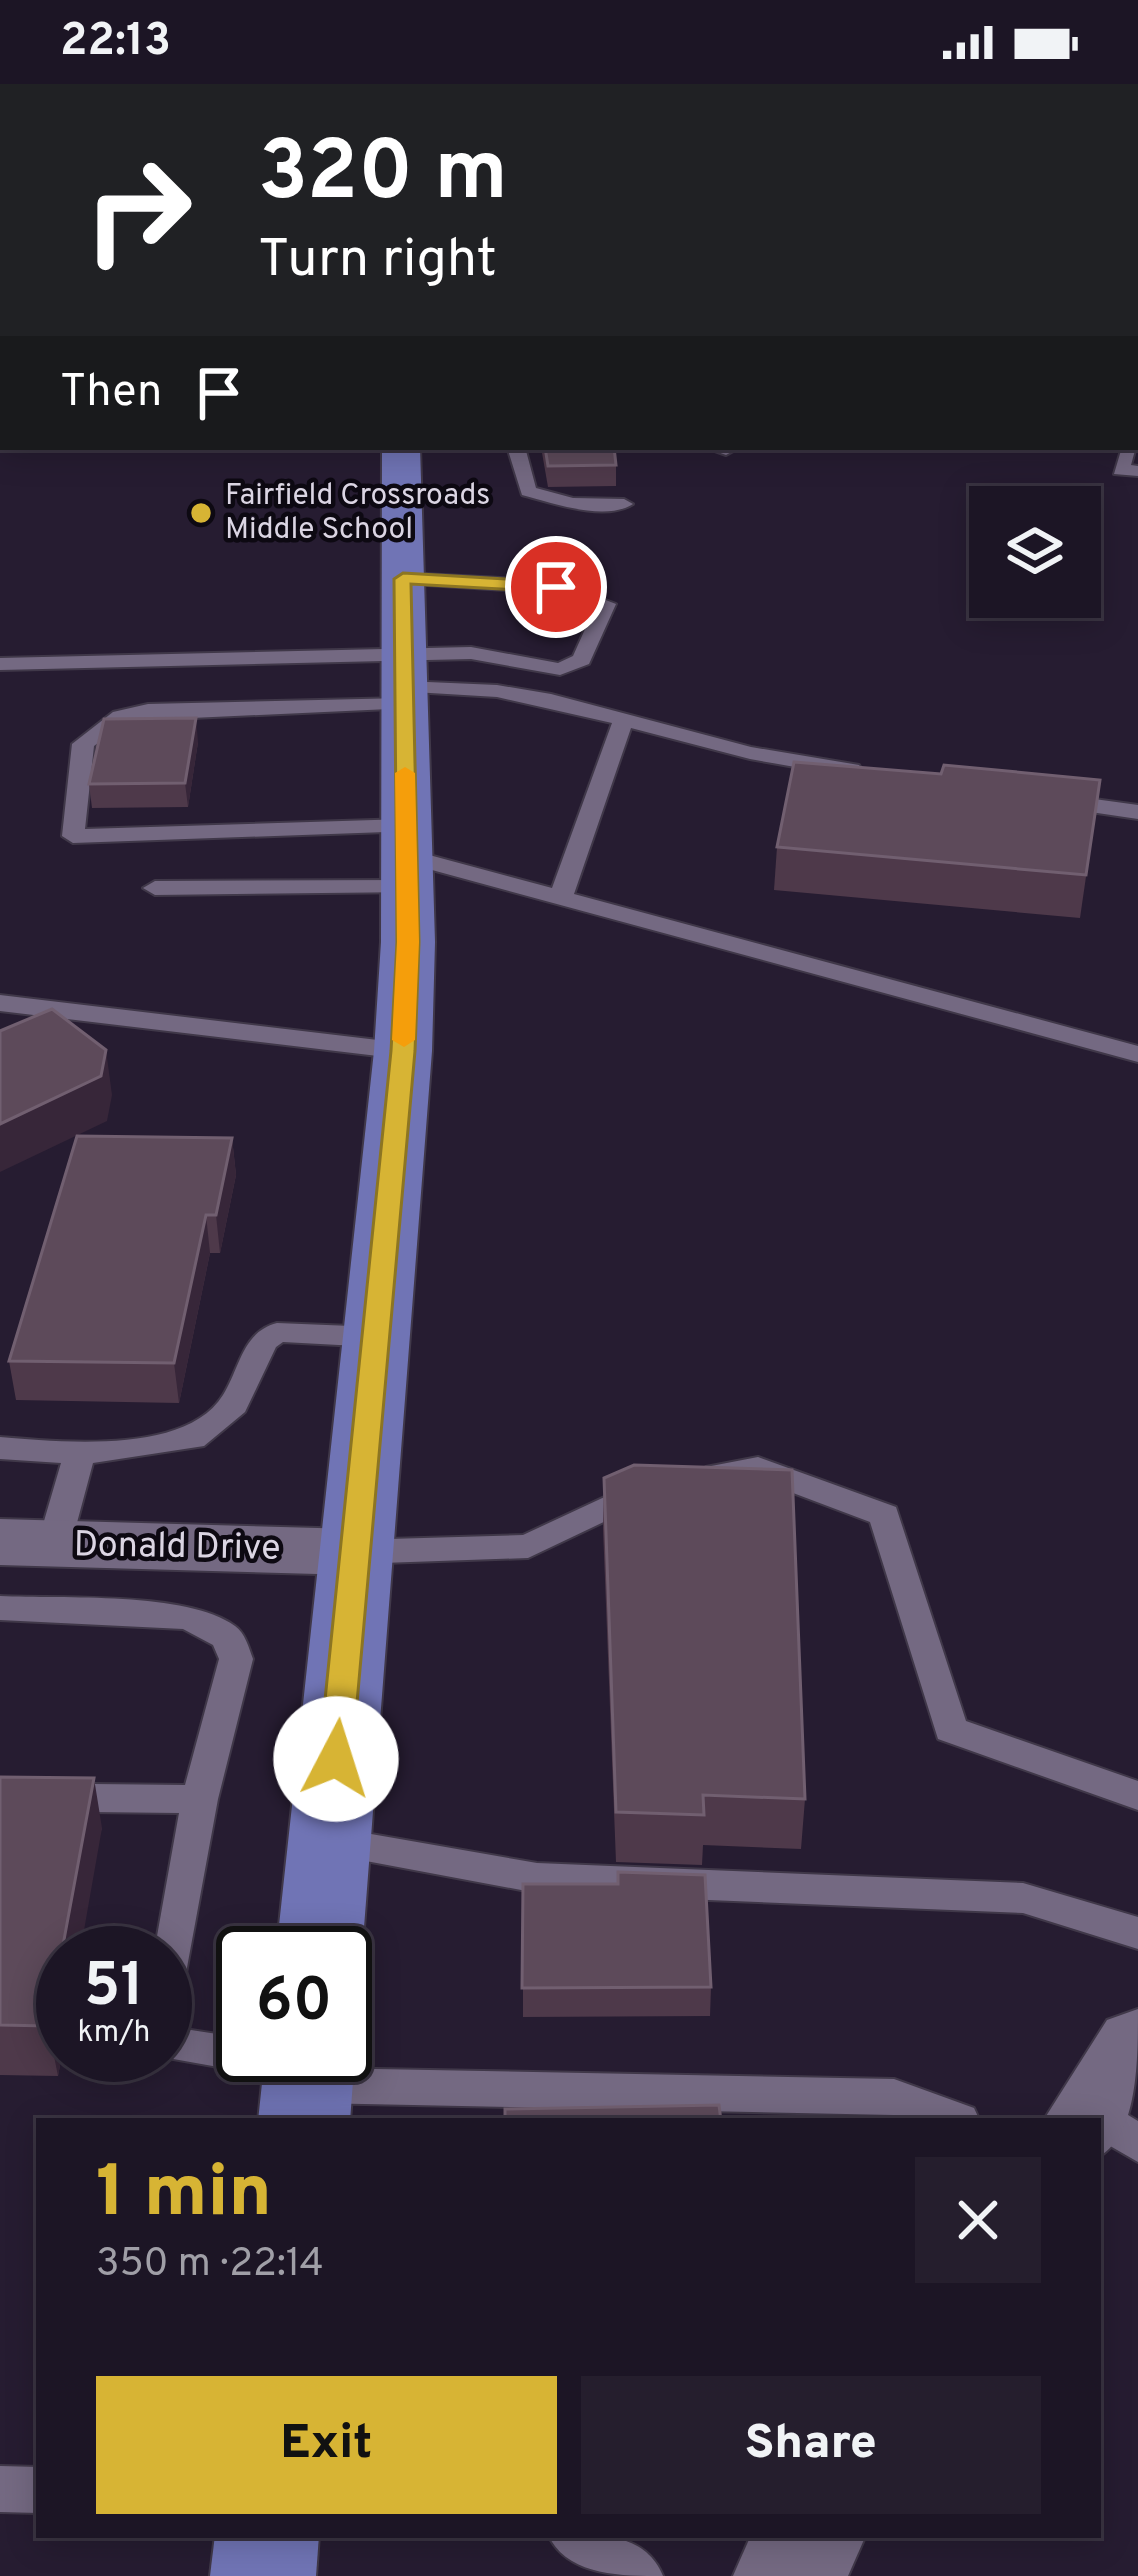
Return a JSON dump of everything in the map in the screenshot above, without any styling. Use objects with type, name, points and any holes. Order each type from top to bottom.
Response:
[{"type":"main road","points":[[321,1926],[403,1051],[407,856],[401,450]]},
{"type":"main road","points":[[263,2576],[267,2538]]},
{"type":"street","name":"Donald Drive","points":[[27,1544],[354,1552]]},
{"type":"street","points":[[786,2576],[812,2538]]},
{"type":"lane","points":[[517,450],[527,490],[572,503],[624,504]]},
{"type":"lane","points":[[1130,450],[1120,470],[1138,472]]},
{"type":"lane","points":[[403,579],[556,587],[606,604],[582,660],[560,669],[471,653],[404,681],[278,707],[148,710],[120,716],[83,744],[73,836],[407,856],[1138,1054]]},
{"type":"lane","points":[[0,664],[404,681],[497,691],[551,700],[750,753],[864,772]]},
{"type":"lane","points":[[560,900],[623,721]]},
{"type":"lane","points":[[1024,796],[1138,812]]},
{"type":"lane","points":[[155,888],[407,856]]},
{"type":"lane","points":[[0,1004],[403,1051]]},
{"type":"lane","points":[[0,1448],[80,1454],[194,1439],[234,1405],[262,1342],[277,1332],[376,1337]]},
{"type":"lane","points":[[27,1544],[80,1454]]},
{"type":"lane","points":[[354,1552],[528,1546],[602,1506],[681,1482],[758,1468],[884,1515],[951,1730],[1138,1796]]},
{"type":"lane","points":[[0,1609],[189,1617],[226,1637],[236,1659],[200,1799],[178,1926]]},
{"type":"lane","points":[[0,1797],[200,1799]]},
{"type":"lane","points":[[328,1842],[537,1878],[1023,1898],[1138,1933]]},
{"type":"lane","points":[[328,2082],[886,2109],[941,2118]]},
{"type":"lane","points":[[0,2488],[36,2490]]},
{"type":"lane","points":[[581,2538],[639,2576]]},
{"type":"building","points":[[545,450],[614,450],[616,465],[548,466]]},
{"type":"building","points":[[196,718],[185,783],[89,784],[104,719]]},
{"type":"building","points":[[794,762],[941,774],[944,765],[1100,780],[1086,875],[777,847]]},
{"type":"building","points":[[52,1009],[106,1050],[101,1076],[0,1124],[0,1031]]},
{"type":"building","points":[[77,1136],[232,1138],[216,1215],[206,1215],[174,1363],[9,1361]]},
{"type":"building","points":[[634,1465],[792,1470],[805,1799],[703,1795],[704,1815],[616,1812],[604,1478]]},
{"type":"building","points":[[0,1777],[94,1778],[67,1926],[36,1926],[36,2026],[0,2025]]},
{"type":"building","points":[[618,1872],[705,1875],[711,1987],[522,1988],[523,1884],[618,1884]]},
{"type":"building","points":[[719,2105],[721,2118],[505,2118],[505,2109]]},
{"type":"slow traffic","points":[[404,1040],[408,942],[405,773]]},
{"type":"place","name":"Fairfield Crossroads Middle School","points":[[201,513]]},
{"type":"route","points":[[336,1759],[403,1051],[408,942],[403,579],[556,587]]}]
